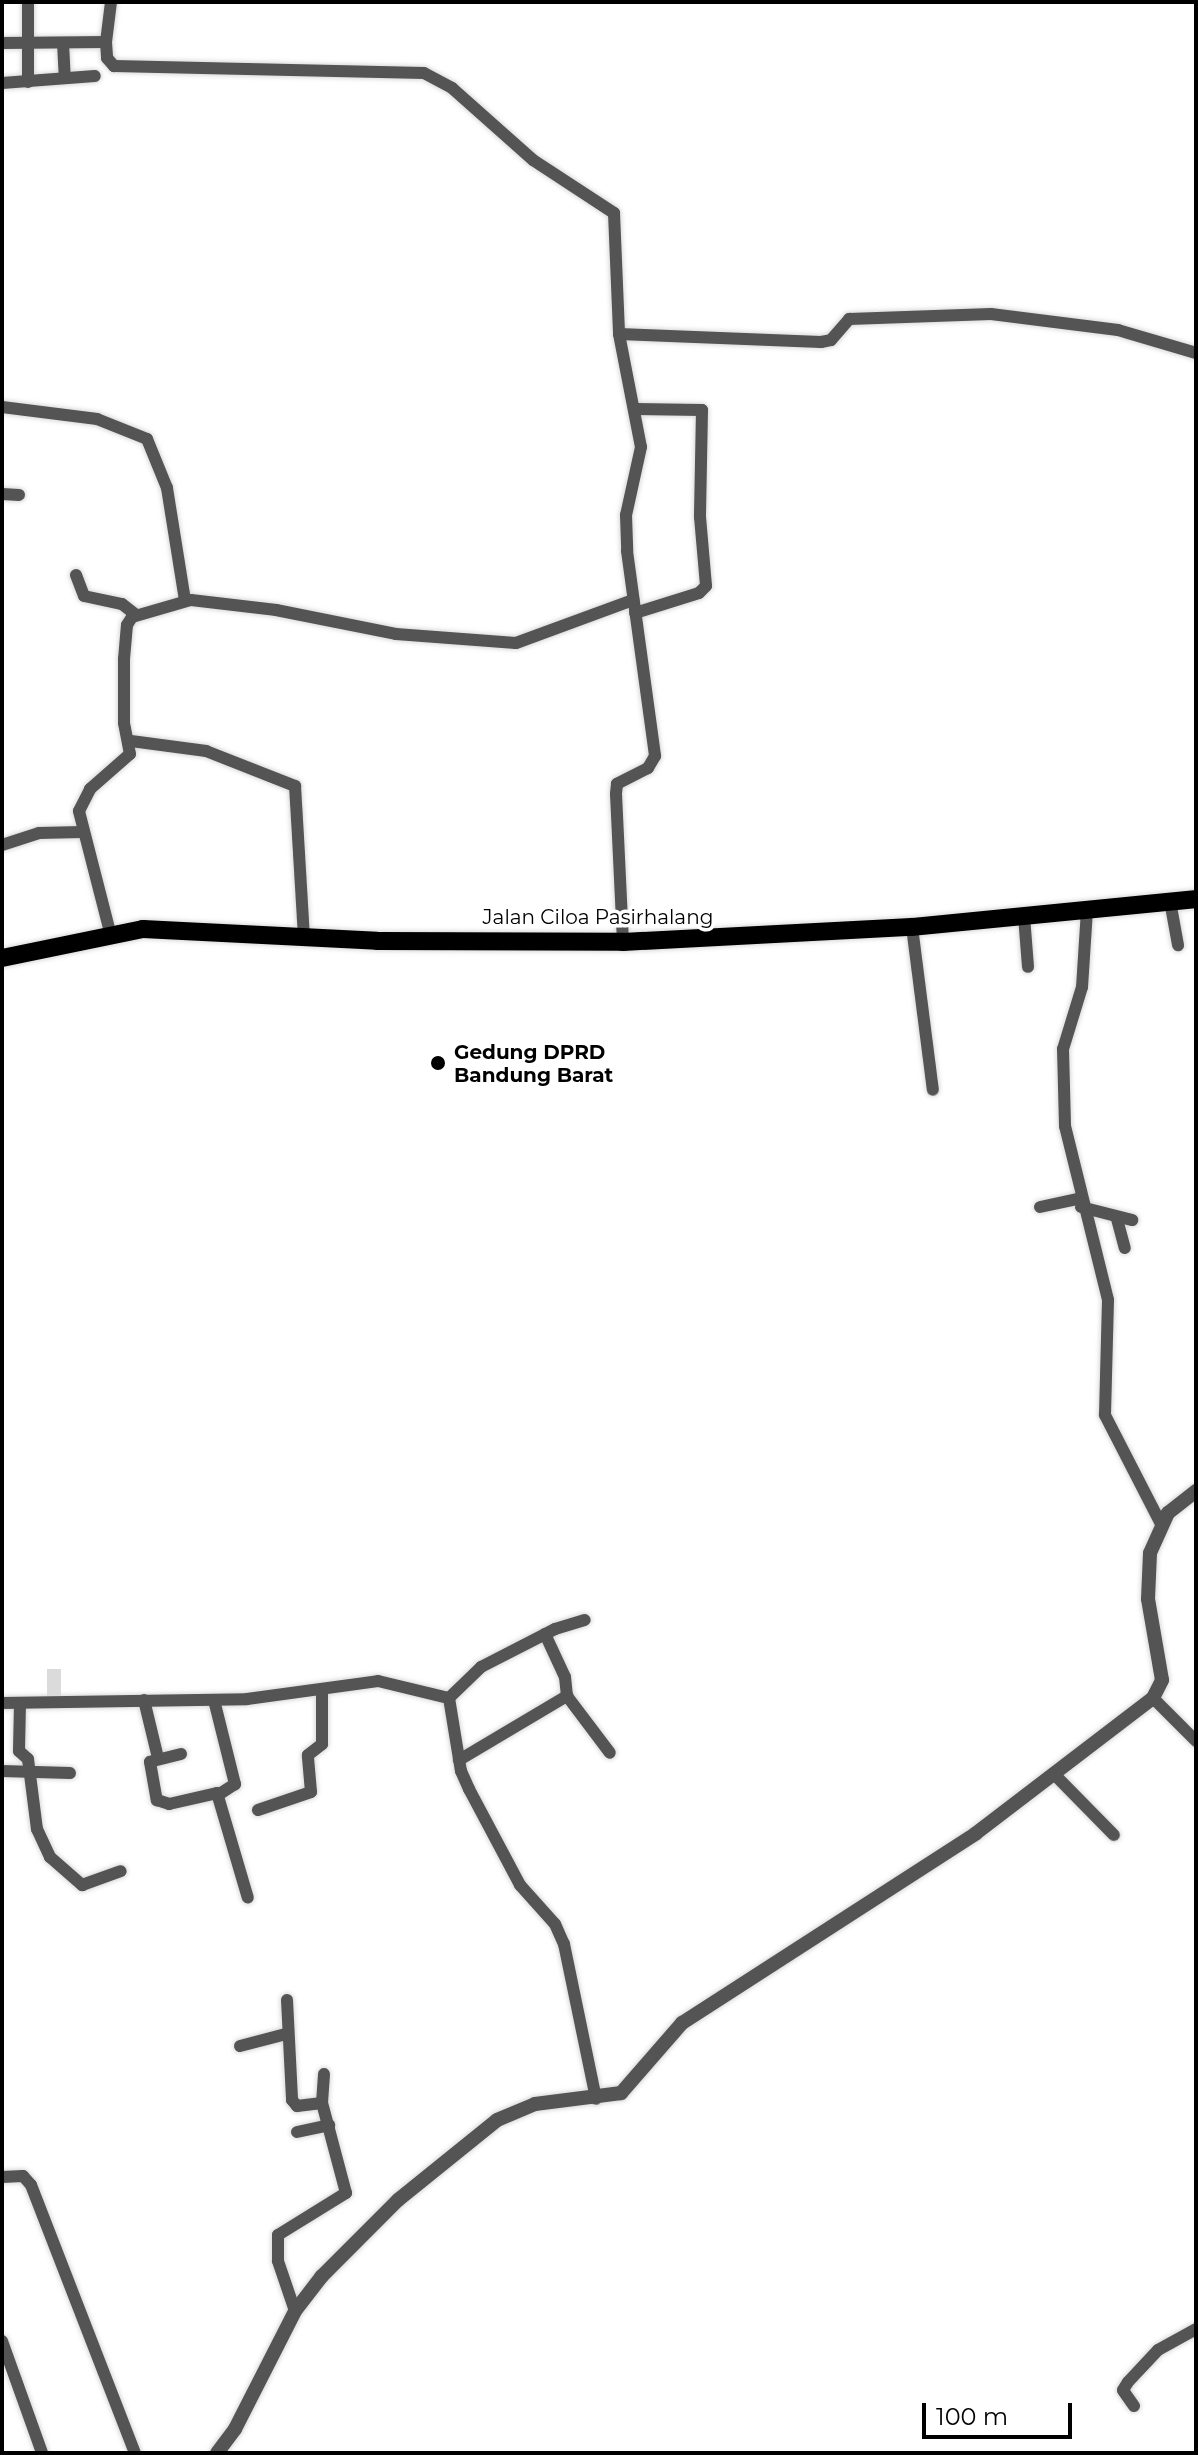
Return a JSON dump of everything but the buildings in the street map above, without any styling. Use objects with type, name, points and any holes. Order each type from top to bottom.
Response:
[{"type":"main road","name":"Jalan Ciloa Pasirhalang","points":[[2,958],[143,929],[304,936],[623,942],[912,927],[1196,899]]},
{"type":"street","points":[[28,2],[28,82]]},
{"type":"street","points":[[111,2],[106,42],[107,58],[114,66],[415,71],[440,79],[533,160],[614,213],[619,334],[635,409],[640,461],[626,515],[634,607],[655,756],[648,768],[617,784],[623,942]]},
{"type":"street","points":[[2,43],[106,42]]},
{"type":"street","points":[[63,43],[65,78]]},
{"type":"street","points":[[2,83],[95,76]]},
{"type":"street","points":[[619,334],[821,342],[831,340],[849,319],[991,314],[1118,330],[1196,353]]},
{"type":"street","points":[[2,407],[97,419],[147,439],[167,488],[185,601]]},
{"type":"street","points":[[111,936],[82,832],[81,800],[129,756],[131,741],[124,723],[124,659],[127,625],[136,615],[185,601],[276,610],[396,634],[516,643],[634,607],[699,593],[706,586],[700,517],[702,410],[635,409]]},
{"type":"street","points":[[2,494],[19,495]]},
{"type":"street","points":[[76,575],[84,596],[122,604],[136,615]]},
{"type":"street","points":[[131,741],[206,751],[295,786],[304,936]]},
{"type":"street","points":[[2,845],[39,833],[82,832]]},
{"type":"street","points":[[1170,901],[1178,945]]},
{"type":"street","points":[[1087,910],[1082,987],[1063,1049],[1065,1126],[1080,1203],[1108,1300],[1105,1415],[1161,1524]]},
{"type":"street","points":[[1024,916],[1028,967]]},
{"type":"street","points":[[912,927],[933,1090]]},
{"type":"street","points":[[1040,1207],[1080,1203],[1100,1208],[1117,1219],[1132,1220]]},
{"type":"street","points":[[1117,1219],[1125,1248]]},
{"type":"street","points":[[217,2453],[235,2429],[295,2311],[322,2276],[398,2200],[497,2120],[535,2104],[596,2099],[629,2087],[671,2033],[698,2011],[843,1923],[1055,1775],[1153,1698],[1162,1673],[1146,1580],[1161,1524],[1196,1491]]},
{"type":"street","points":[[449,1698],[481,1667],[545,1634],[585,1620]]},
{"type":"street","points":[[545,1634],[565,1677],[567,1696],[610,1753]]},
{"type":"street","points":[[2,1703],[214,1700],[322,1689],[340,1683],[392,1681],[449,1698]]},
{"type":"street","points":[[258,1810],[312,1791],[308,1755],[322,1744],[322,1689]]},
{"type":"street","points":[[459,1760],[567,1696]]},
{"type":"street","points":[[449,1698],[459,1760],[516,1879],[555,1924],[564,1944],[596,2099]]},
{"type":"street","points":[[1153,1698],[1196,1741]]},
{"type":"street","points":[[144,1700],[158,1758]]},
{"type":"street","points":[[181,1754],[158,1758],[149,1765],[160,1803],[218,1795],[235,1784],[214,1700]]},
{"type":"street","points":[[20,1703],[19,1751],[26,1754],[37,1829],[50,1857],[82,1885],[121,1871]]},
{"type":"street","points":[[2,1771],[70,1773]]},
{"type":"street","points":[[1055,1775],[1114,1835]]},
{"type":"street","points":[[218,1795],[248,1898]]},
{"type":"street","points":[[287,2000],[283,2076],[295,2106],[322,2103]]},
{"type":"street","points":[[240,2046],[286,2040]]},
{"type":"street","points":[[272,2051],[286,2040]]},
{"type":"street","points":[[295,2311],[278,2261],[278,2235],[346,2193],[322,2103],[324,2074]]},
{"type":"street","points":[[297,2132],[329,2125]]},
{"type":"street","points":[[2,2177],[28,2179],[135,2453]]},
{"type":"street","points":[[1134,2406],[1123,2390],[1128,2382],[1158,2350],[1196,2329]]},
{"type":"street","points":[[2,2341],[42,2453]]},
{"type":"shaded area","points":[[47,1669],[61,1669],[61,1698],[47,1698]]},
{"type":"place","name":"Gedung DPRD Bandung Barat","points":[[438,1063]]}]
